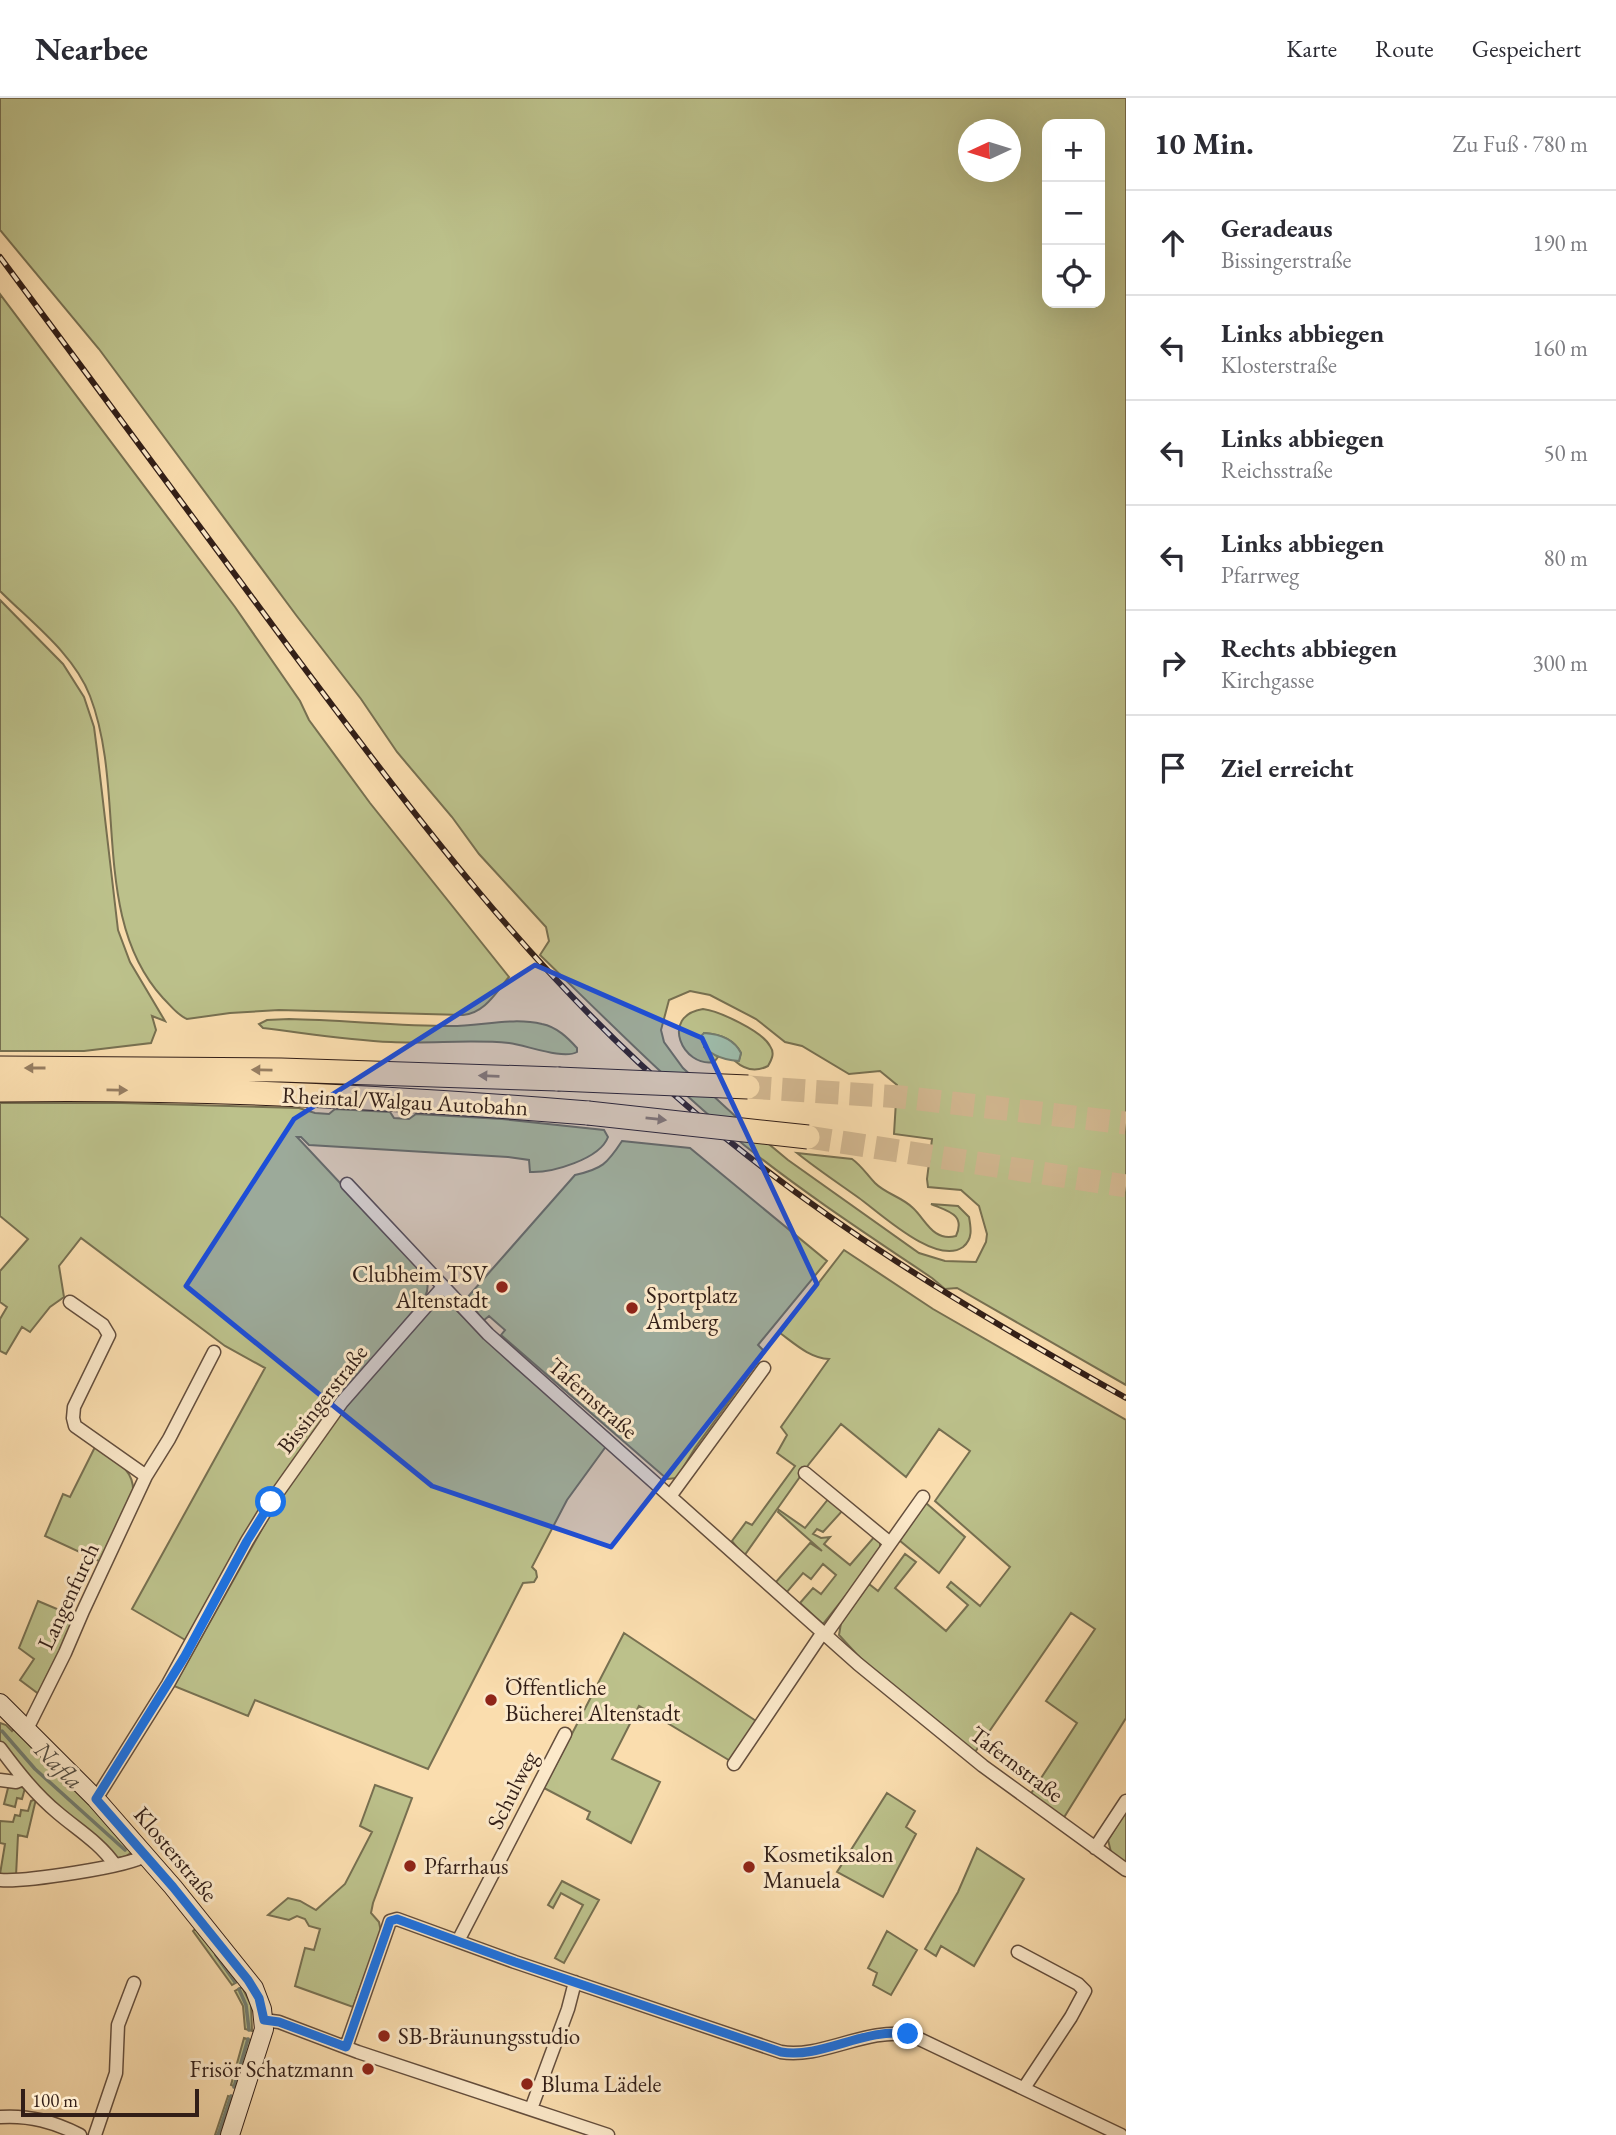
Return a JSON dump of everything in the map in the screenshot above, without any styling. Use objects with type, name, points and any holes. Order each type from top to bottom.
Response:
[{"type":"highway","name":"Rheintal/Walgau Autobahn","points":[[0,1068],[293,1071],[748,1087]]},
{"type":"highway","name":"Rheintal/Walgau Autobahn","points":[[0,1090],[293,1094],[463,1103],[588,1113],[808,1137]]},
{"type":"main road","name":"Klosterstraße","points":[[2,1707],[96,1799],[146,1855],[254,1988],[264,2020]]},
{"type":"main road","points":[[230,2135],[261,2040],[264,2020]]},
{"type":"street","name":"Tafernstraße","points":[[347,1184],[488,1334],[883,1685],[971,1757],[1126,1870]]},
{"type":"street","name":"Bissingerstraße","points":[[96,1799],[179,1665],[271,1502],[342,1402],[443,1287]]},
{"type":"street","points":[[70,1302],[103,1325],[108,1335],[74,1408],[75,1426],[146,1476]]},
{"type":"street","name":"Langenfurch","points":[[26,1731],[146,1476],[169,1439],[214,1352]]},
{"type":"street","points":[[671,1495],[764,1368]]},
{"type":"street","points":[[805,1474],[890,1544]]},
{"type":"street","points":[[734,1764],[923,1497]]},
{"type":"street","name":"Schulweg","points":[[458,1941],[565,1734]]},
{"type":"street","points":[[0,1748],[23,1779],[59,1814],[104,1850],[115,1865]]},
{"type":"street","points":[[0,1780],[16,1782],[23,1779]]},
{"type":"street","points":[[1095,1848],[1126,1801]]},
{"type":"street","points":[[0,1880],[18,1881],[115,1865],[146,1855]]},
{"type":"street","points":[[346,2047],[388,1927],[393,1919],[403,1920],[575,1982],[789,2053],[878,2035],[911,2035],[1121,2135]]},
{"type":"street","points":[[1018,1952],[1078,1984],[1085,1991],[1024,2088]]},
{"type":"street","points":[[531,2109],[568,2009],[575,1982]]},
{"type":"street","points":[[95,2135],[116,2073],[118,2025],[134,1983]]},
{"type":"street","points":[[264,2020],[279,2022],[608,2135]]},
{"type":"street","points":[[0,2116],[30,2117],[53,2122],[80,2135]]},
{"type":"highlighted area","points":[[535,965],[702,1038],[817,1284],[611,1547],[432,1486],[186,1286],[294,1119]]},
{"type":"green space","points":[[0,98],[1126,98],[1126,1385],[957,1288],[945,1289],[790,1180],[691,1100],[540,955],[549,941],[546,927],[479,854],[452,817],[397,752],[361,699],[99,349],[0,230]],"holes":[[[690,991],[710,995],[756,1019],[785,1042],[802,1046],[849,1074],[880,1071],[897,1085],[894,1134],[932,1139],[928,1187],[961,1190],[979,1206],[987,1234],[976,1262],[945,1261],[919,1253],[788,1160],[683,1068],[664,1042],[661,1030],[669,1000]]]},
{"type":"green space","points":[[0,294],[235,607],[300,701],[309,720],[370,803],[509,977],[484,1006],[463,1015],[279,1010],[187,1019],[163,998],[140,966],[126,931],[118,893],[107,772],[101,733],[90,696],[63,652],[0,591]]},
{"type":"green space","points":[[0,600],[63,664],[84,697],[94,727],[118,930],[130,962],[165,1021],[152,1016],[156,1030],[151,1043],[84,1051],[0,1051]]},
{"type":"green space","points":[[703,1009],[740,1023],[765,1040],[773,1054],[768,1066],[751,1069],[743,1066],[735,1061],[739,1060],[741,1053],[734,1044],[726,1038],[710,1034],[704,1033],[704,1047],[718,1057],[714,1062],[703,1062],[685,1050],[680,1040],[682,1021],[690,1014]]},
{"type":"green space","points":[[267,1020],[451,1026],[531,1022],[557,1030],[577,1048],[577,1052],[554,1053],[494,1042],[359,1040],[263,1028],[259,1024]]},
{"type":"green space","points":[[0,1103],[299,1108],[329,1114],[335,1109],[390,1112],[394,1118],[409,1119],[416,1114],[502,1119],[604,1130],[608,1137],[596,1152],[586,1158],[550,1170],[530,1172],[529,1160],[309,1145],[301,1137],[297,1137],[418,1266],[426,1278],[427,1292],[339,1399],[187,1641],[132,1609],[265,1368],[225,1346],[81,1238],[59,1266],[64,1297],[50,1307],[30,1332],[22,1327],[6,1354],[0,1351],[0,1319],[7,1307],[0,1302],[0,1271],[28,1239],[0,1216]]},
{"type":"green space","name":"Sportplatz Amberg","points":[[622,1141],[690,1148],[827,1261],[758,1345],[765,1352],[695,1448],[677,1478],[667,1479],[501,1335],[505,1330],[489,1316],[483,1321],[473,1306],[465,1300],[575,1175],[603,1164]]},
{"type":"green space","points":[[797,1153],[852,1159],[879,1187],[909,1204],[931,1229],[941,1236],[956,1236],[959,1223],[949,1211],[931,1204],[958,1206],[969,1217],[970,1237],[963,1247],[952,1251],[924,1244]]},
{"type":"green space","points":[[844,1250],[933,1309],[1126,1420],[1126,1718],[1063,1819],[1030,1795],[1077,1723],[1046,1701],[1095,1629],[1071,1613],[975,1752],[862,1660],[839,1635],[841,1623],[869,1584],[878,1591],[905,1554],[916,1562],[895,1588],[946,1631],[968,1605],[947,1587],[951,1582],[980,1606],[1010,1567],[935,1501],[970,1451],[939,1429],[906,1477],[841,1424],[809,1464],[744,1556],[732,1541],[746,1522],[752,1525],[795,1466],[777,1453],[787,1435],[781,1427],[829,1359],[809,1353],[780,1333]]},
{"type":"green space","points":[[446,1300],[514,1366],[607,1445],[567,1500],[532,1567],[537,1577],[534,1582],[523,1583],[428,1769],[255,1700],[248,1716],[174,1686],[276,1504],[346,1406],[436,1302]]},
{"type":"green space","points":[[95,1447],[123,1466],[133,1487],[133,1496],[101,1562],[45,1536],[63,1494],[70,1497]]},
{"type":"green space","points":[[829,1498],[844,1509],[823,1532],[817,1529],[813,1534],[821,1538],[830,1537],[824,1544],[850,1565],[875,1536],[880,1542],[880,1552],[823,1624],[800,1603],[813,1588],[821,1594],[836,1575],[823,1564],[811,1579],[803,1573],[787,1592],[775,1583],[810,1543],[822,1551],[778,1512],[779,1510],[805,1528]]},
{"type":"green space","points":[[926,1503],[965,1537],[939,1573],[899,1540]]},
{"type":"green space","points":[[38,1601],[76,1617],[40,1695],[20,1680],[34,1659],[19,1648]]},
{"type":"green space","points":[[624,1633],[759,1723],[732,1762],[639,1706],[612,1759],[660,1782],[631,1843],[587,1819],[590,1812],[544,1788]]},
{"type":"green space","points":[[0,1723],[12,1731],[14,1729],[92,1804],[132,1852],[125,1857],[116,1858],[59,1810],[0,1743]]},
{"type":"green space","points":[[13,1785],[25,1788],[22,1799],[17,1798],[15,1807],[4,1804],[8,1788]]},
{"type":"green space","points":[[375,1785],[412,1798],[373,1903],[371,1913],[379,1922],[381,1932],[353,2007],[295,1986],[305,1948],[314,1950],[320,1929],[309,1926],[305,1919],[297,1916],[289,1920],[268,1915],[288,1898],[316,1910],[345,1884],[372,1832],[360,1826]]},
{"type":"green space","points":[[887,1793],[915,1811],[906,1827],[916,1834],[883,1897],[837,1872]]},
{"type":"green space","points":[[36,1799],[27,1837],[18,1835],[16,1876],[0,1874],[5,1844],[0,1843],[0,1821],[13,1822],[15,1815],[20,1816],[21,1810],[28,1811],[31,1801]]},
{"type":"green space","points":[[1126,1811],[1126,1865],[1111,1852],[1108,1840]]},
{"type":"green space","points":[[977,1848],[1024,1879],[974,1966],[941,1946],[936,1956],[925,1949],[958,1892]]},
{"type":"green space","points":[[562,1881],[599,1900],[564,1963],[555,1958],[583,1905],[561,1893],[553,1908],[548,1905]]},
{"type":"green space","points":[[198,1926],[239,1981],[232,1985],[193,1931]]},
{"type":"green space","points":[[887,1931],[917,1950],[891,1995],[873,1985],[877,1973],[868,1968]]},
{"type":"green space","points":[[242,1987],[251,2005],[252,2031],[245,2029],[243,2006],[235,1991]]},
{"type":"green space","points":[[244,2038],[251,2040],[238,2088],[231,2085]]},
{"type":"green space","points":[[228,2096],[235,2099],[224,2135],[215,2135]]},
{"type":"shaded area","points":[[704,1033],[721,1036],[730,1041],[741,1053],[739,1061],[710,1052],[701,1036]]},
{"type":"waterway","name":"Nafla","points":[[2,1731],[35,1769],[125,1850]]},
{"type":"waterway","name":"Nafla","points":[[216,1955],[235,1982]]},
{"type":"waterway","name":"Nafla","points":[[239,1989],[246,2005],[249,2030]]},
{"type":"waterway","name":"Nafla","points":[[234,2087],[248,2039]]},
{"type":"waterway","name":"Nafla","points":[[218,2135],[231,2096]]},
{"type":"tunnel","points":[[748,1087],[901,1097],[1126,1123]]},
{"type":"tunnel","points":[[808,1137],[1126,1186]]},
{"type":"railway","points":[[0,257],[386,776],[479,892],[578,1003],[630,1055],[686,1105],[790,1188],[898,1263],[1126,1398]]},
{"type":"place","name":"Clubheim TSV Altenstadt","points":[[502,1287]]},
{"type":"place","name":"Sportplatz Amberg","points":[[632,1308]]},
{"type":"place","name":"Öffentliche Bücherei Altenstadt","points":[[491,1700]]},
{"type":"place","name":"Pfarrhaus","points":[[410,1866]]},
{"type":"place","name":"Kosmetiksalon Manuela","points":[[749,1867]]},
{"type":"place","name":"SB-Bräunungsstudio","points":[[384,2036]]},
{"type":"place","name":"Frisör Schatzmann","points":[[368,2069]]},
{"type":"place","name":"Bluma Lädele","points":[[527,2084]]},
{"type":"route","points":[[271,1502],[185,1656],[96,1799],[173,1887],[248,1980],[259,1998],[264,2020],[279,2022],[346,2047],[390,1921],[397,1919],[781,2052],[804,2052],[892,2033],[908,2034]]}]
